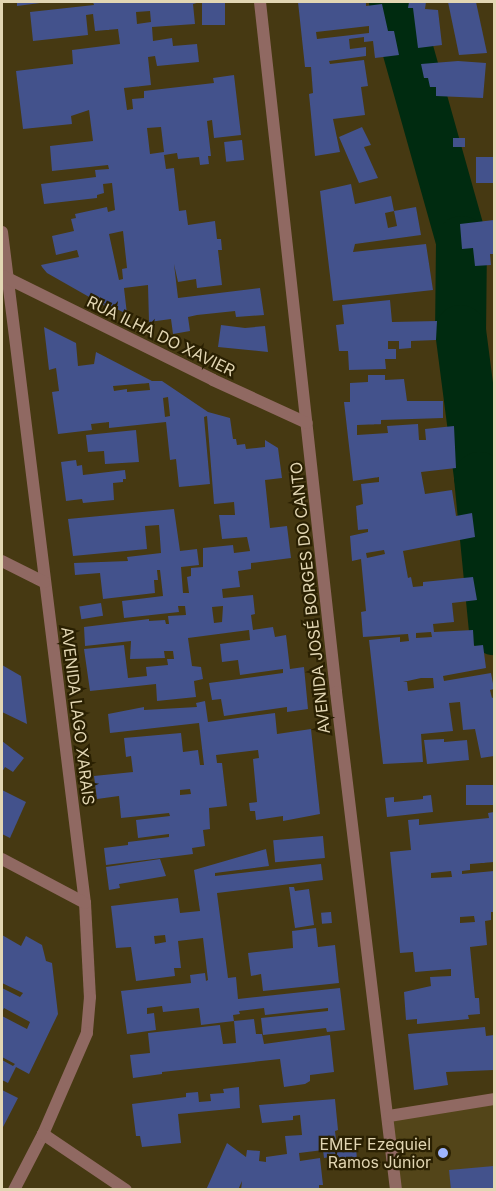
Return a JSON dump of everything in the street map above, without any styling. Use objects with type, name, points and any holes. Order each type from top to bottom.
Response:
[{"type":"street","name":"AVENIDA JOSÉ BORGES DO CANTO","points":[[260,2],[396,1190]]},
{"type":"street","name":"AVENIDA LAGO XARAIS","points":[[2,232],[4,277],[86,903],[90,997],[87,1033],[43,1134],[14,1190]]},
{"type":"street","name":"RUA ILHA DO XAVIER","points":[[4,277],[213,381],[307,423]]},
{"type":"street","points":[[2,561],[44,582]]},
{"type":"street","points":[[2,859],[86,903]]},
{"type":"street","points":[[389,1116],[495,1099]]},
{"type":"street","points":[[43,1134],[126,1190]]},
{"type":"shaded area","name":"EMEF Ezequiel Ramos Júnior","points":[[494,1099],[494,1189],[396,1189],[389,1116]]},
{"type":"building","points":[[17,2],[40,2],[40,3],[17,6]]},
{"type":"building","points":[[93,2],[200,2],[193,4],[195,24],[152,27],[153,41],[172,38],[173,46],[197,44],[199,62],[157,66],[155,56],[148,57],[151,85],[124,88],[127,110],[133,109],[132,99],[144,98],[144,91],[214,83],[213,78],[234,75],[241,135],[214,138],[212,120],[207,121],[211,156],[208,156],[209,164],[200,165],[199,157],[178,159],[177,153],[164,155],[166,169],[174,168],[179,211],[186,210],[188,225],[215,221],[217,239],[221,239],[222,250],[218,250],[222,285],[197,288],[196,279],[178,282],[174,264],[178,298],[260,288],[264,315],[236,317],[235,311],[197,315],[188,317],[190,331],[173,334],[171,319],[149,322],[148,285],[124,288],[127,314],[104,303],[105,306],[47,273],[42,267],[41,265],[79,257],[77,250],[56,255],[52,236],[74,231],[71,219],[76,218],[75,214],[107,207],[108,212],[115,210],[112,183],[103,184],[104,193],[97,195],[97,198],[44,204],[41,184],[96,177],[95,170],[109,169],[108,165],[52,171],[50,146],[93,141],[89,110],[71,116],[72,124],[23,129],[16,71],[73,64],[72,50],[120,44],[118,29],[95,31],[93,14],[86,15],[88,35],[33,41],[30,12],[94,5]],"holes":[[[150,11],[151,22],[137,24],[136,12]],[[161,127],[164,152],[150,154],[147,128]],[[123,231],[127,268],[122,269],[123,279],[119,280],[109,234]]]},
{"type":"building","points":[[202,2],[225,2],[225,25],[202,25]]},
{"type":"building","points":[[298,2],[366,2],[366,6],[382,4],[388,31],[394,31],[399,55],[375,58],[373,41],[364,42],[364,37],[349,39],[350,49],[366,47],[366,56],[329,61],[330,64],[364,60],[368,86],[361,87],[365,115],[333,119],[340,152],[315,156],[309,94],[313,93],[311,67],[305,67]],"holes":[[[369,26],[369,33],[317,39],[316,32]]]},
{"type":"building","points":[[409,2],[426,2],[425,9],[438,10],[442,45],[418,48],[413,8],[408,8]]},
{"type":"building","points":[[448,2],[476,2],[487,53],[459,55]]},
{"type":"building","points":[[458,61],[486,63],[483,98],[436,96],[436,87],[430,87],[428,78],[424,78],[421,64]]},
{"type":"building","points":[[362,127],[371,145],[364,147],[378,178],[359,183],[339,137]]},
{"type":"building","points":[[453,138],[465,138],[465,147],[453,147]]},
{"type":"building","points":[[242,140],[244,160],[226,162],[224,142]]},
{"type":"building","points":[[476,157],[494,157],[494,183],[476,183]]},
{"type":"building","points":[[351,184],[355,204],[391,196],[394,211],[416,207],[421,235],[355,244],[353,252],[426,244],[433,290],[333,301],[320,191]],"holes":[[[394,211],[397,226],[388,228],[385,213]]]},
{"type":"building","points":[[494,220],[494,254],[490,254],[491,265],[475,266],[473,248],[462,249],[460,224]]},
{"type":"building","points":[[390,300],[392,322],[437,321],[436,340],[411,341],[411,348],[399,349],[399,341],[388,341],[388,349],[396,349],[396,359],[385,359],[386,369],[349,370],[348,351],[339,351],[336,325],[344,324],[342,305]]},
{"type":"building","points":[[221,325],[245,328],[265,326],[268,352],[218,347]]},
{"type":"building","points":[[44,327],[76,343],[78,366],[94,364],[96,352],[152,381],[162,381],[208,412],[230,418],[233,439],[236,439],[237,445],[245,444],[246,449],[265,447],[265,440],[278,448],[282,478],[265,480],[270,528],[287,526],[291,558],[251,563],[251,569],[238,571],[240,587],[222,589],[223,598],[253,595],[255,614],[251,615],[253,630],[273,627],[275,637],[286,635],[290,669],[304,667],[308,709],[287,712],[287,707],[224,716],[221,699],[212,700],[209,683],[283,673],[283,669],[240,675],[238,660],[222,662],[220,644],[250,640],[249,630],[188,638],[192,666],[201,667],[203,679],[194,681],[196,697],[157,701],[156,684],[90,691],[84,649],[124,645],[128,678],[147,676],[146,667],[168,665],[167,659],[174,659],[173,651],[164,651],[165,658],[130,659],[131,641],[85,646],[84,627],[149,619],[149,621],[165,620],[166,624],[169,624],[168,616],[186,615],[185,606],[178,606],[179,612],[124,618],[122,601],[163,596],[160,570],[157,570],[158,580],[154,580],[155,593],[103,599],[100,573],[75,575],[74,563],[128,561],[127,557],[161,553],[159,525],[145,526],[147,549],[73,556],[68,519],[174,509],[180,551],[197,549],[199,565],[181,567],[183,593],[189,593],[187,577],[191,576],[191,568],[203,567],[203,548],[233,545],[234,553],[250,551],[247,537],[222,539],[219,515],[235,515],[234,502],[214,504],[207,416],[204,417],[210,484],[179,487],[176,459],[170,460],[166,422],[109,428],[109,422],[91,424],[92,430],[58,434],[52,392],[59,391],[56,368],[49,370]],"holes":[[[149,383],[150,390],[127,392],[127,389],[114,391],[113,386]],[[168,397],[170,416],[165,417],[163,398]],[[223,606],[222,622],[214,623],[212,607]]]},
{"type":"building","points":[[368,375],[385,375],[385,380],[404,379],[407,401],[443,401],[443,418],[381,420],[381,424],[357,425],[357,435],[388,433],[387,426],[418,424],[419,440],[426,440],[425,429],[454,426],[456,468],[421,472],[425,494],[452,490],[456,516],[472,513],[475,537],[403,551],[408,578],[411,577],[413,587],[423,586],[423,582],[473,577],[477,600],[452,603],[454,622],[433,624],[434,632],[473,630],[474,646],[483,645],[486,668],[443,676],[444,681],[491,673],[494,689],[490,690],[492,698],[494,697],[494,756],[481,758],[475,729],[463,730],[460,702],[449,703],[453,731],[421,734],[423,762],[383,764],[369,640],[400,637],[400,642],[409,641],[408,634],[363,637],[361,612],[366,611],[361,559],[352,561],[350,536],[368,532],[368,529],[358,530],[356,506],[363,504],[361,484],[379,482],[379,477],[353,481],[344,402],[350,402],[350,383],[368,382]],"holes":[[[384,550],[385,554],[367,558],[366,553]],[[431,632],[432,637],[416,638],[416,633]],[[433,678],[434,688],[408,691],[407,682],[403,682]]]},
{"type":"building","points":[[136,430],[139,462],[105,464],[104,451],[88,452],[86,435]]},
{"type":"building","points":[[76,460],[77,466],[82,465],[83,475],[125,470],[126,479],[123,479],[123,482],[113,483],[114,500],[83,503],[82,499],[66,501],[61,462]]},
{"type":"building","points":[[101,603],[103,616],[81,619],[79,606]]},
{"type":"building","points":[[2,665],[21,676],[27,724],[2,712]]},
{"type":"building","points":[[205,701],[208,722],[275,713],[277,734],[311,729],[320,814],[283,821],[283,816],[256,820],[255,811],[250,811],[249,803],[257,802],[253,759],[259,758],[258,750],[216,755],[217,763],[222,763],[227,806],[209,808],[210,829],[203,830],[205,846],[192,848],[193,854],[106,865],[104,848],[128,845],[128,842],[169,837],[169,834],[138,838],[136,820],[170,816],[169,813],[121,818],[119,796],[97,799],[94,776],[133,772],[131,756],[126,757],[124,738],[181,733],[183,752],[198,750],[200,765],[204,765],[199,723],[110,733],[108,714],[144,707],[144,710],[197,707],[196,703]],"holes":[[[190,789],[191,794],[180,795],[180,790]]]},
{"type":"building","points":[[444,739],[444,742],[467,740],[469,760],[427,764],[424,740]]},
{"type":"building","points":[[2,741],[24,758],[13,772],[5,767],[2,772]]},
{"type":"building","points":[[466,785],[494,785],[494,805],[466,805]]},
{"type":"building","points":[[2,790],[26,802],[10,838],[2,834]]},
{"type":"building","points":[[431,795],[433,812],[387,817],[385,798],[394,797],[394,802],[423,799],[423,796]]},
{"type":"building","points":[[494,812],[494,862],[470,864],[470,870],[462,871],[462,874],[494,871],[494,912],[491,912],[491,920],[485,921],[487,945],[470,947],[475,998],[479,998],[480,1014],[468,1015],[469,1019],[417,1024],[417,1019],[406,1020],[404,992],[431,986],[430,977],[451,976],[451,969],[415,972],[413,952],[400,953],[390,852],[411,850],[408,820],[419,819],[419,825],[489,818],[488,813]],"holes":[[[451,871],[452,877],[431,878],[431,873]],[[474,916],[475,922],[460,923],[460,917]]]},
{"type":"building","points":[[323,836],[325,858],[275,862],[273,840]]},
{"type":"building","points":[[266,849],[269,866],[215,873],[215,876],[321,864],[323,880],[217,893],[228,978],[236,977],[238,999],[340,988],[345,1030],[327,1032],[326,1028],[263,1035],[261,1018],[328,1011],[328,1008],[265,1015],[264,1008],[239,1011],[240,1014],[233,1015],[234,1021],[201,1025],[199,1008],[163,1012],[162,1006],[147,1008],[147,1014],[154,1013],[156,1030],[127,1034],[121,991],[191,983],[190,975],[205,973],[206,981],[208,980],[203,938],[178,941],[181,968],[174,968],[175,976],[136,981],[131,947],[116,948],[111,906],[178,898],[180,913],[200,911],[194,870]],"holes":[[[165,935],[166,942],[155,944],[154,936]]]},
{"type":"building","points":[[160,859],[166,876],[119,884],[120,888],[109,890],[106,867]]},
{"type":"building","points":[[289,887],[294,887],[295,891],[309,889],[314,925],[295,928]]},
{"type":"building","points":[[331,912],[332,923],[322,924],[321,913]]},
{"type":"building","points":[[316,928],[318,947],[335,945],[339,983],[263,991],[261,974],[251,976],[248,953],[293,948],[292,931]]},
{"type":"building","points":[[2,935],[21,946],[26,936],[42,945],[46,961],[52,963],[58,1014],[29,1074],[16,1067],[8,1083],[2,1080],[2,1060],[13,1066],[15,1064],[2,1057],[2,1016],[27,1029],[30,1022],[4,1008],[2,1012],[2,988],[20,997],[23,993],[2,983]]},
{"type":"building","points":[[254,1019],[256,1034],[262,1034],[264,1044],[330,1035],[334,1072],[310,1075],[310,1081],[305,1084],[284,1087],[280,1059],[162,1072],[162,1074],[133,1078],[130,1055],[150,1053],[148,1033],[220,1025],[223,1044],[236,1043],[234,1021]]},
{"type":"building","points":[[485,1027],[486,1036],[494,1035],[494,1070],[446,1072],[448,1085],[414,1090],[408,1034]]},
{"type":"building","points":[[239,1087],[240,1108],[178,1114],[181,1143],[142,1147],[140,1136],[136,1136],[132,1104],[186,1097],[186,1093],[198,1092],[199,1102],[211,1101],[210,1094],[224,1093],[223,1089]]},
{"type":"building","points":[[2,1090],[18,1098],[2,1129],[3,1110]]},
{"type":"building","points":[[335,1099],[337,1149],[356,1147],[357,1160],[337,1163],[336,1156],[324,1158],[323,1150],[299,1153],[300,1161],[320,1158],[323,1185],[319,1185],[319,1190],[241,1190],[242,1181],[238,1190],[206,1190],[227,1143],[246,1157],[247,1150],[260,1151],[259,1161],[266,1162],[266,1157],[287,1154],[285,1136],[302,1135],[300,1115],[293,1116],[293,1120],[262,1123],[259,1105]]},
{"type":"building","points":[[494,1166],[494,1190],[451,1190],[449,1170]]},
{"type":"waterway","points":[[394,2],[461,241],[460,330],[479,477],[494,629]]},
{"type":"place","name":"EMEF Ezequiel Ramos Júnior","points":[[443,1153]]}]
